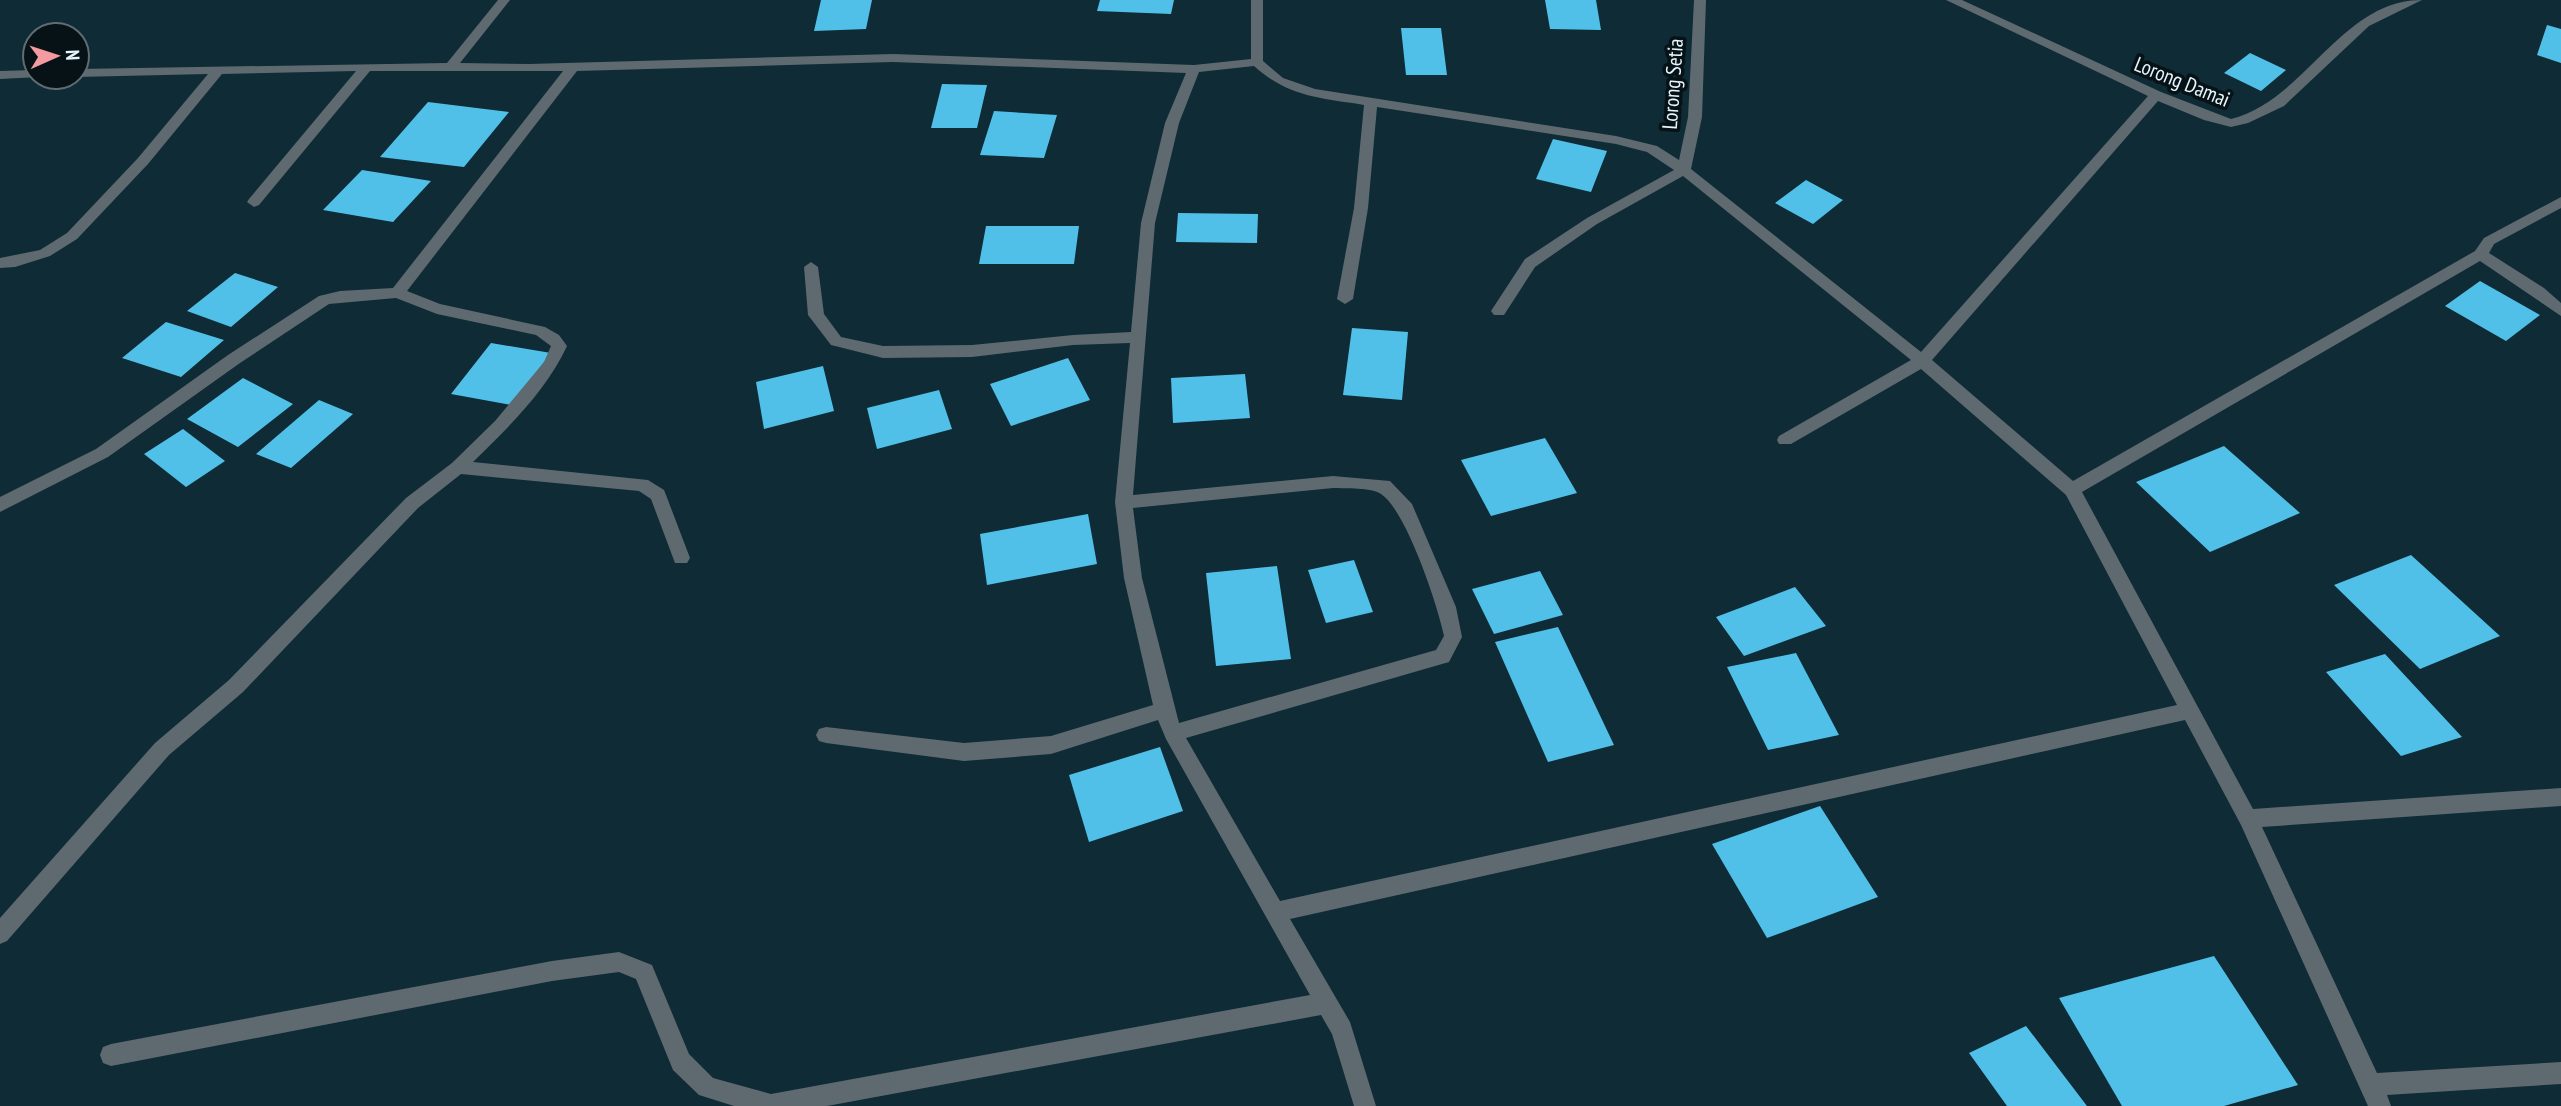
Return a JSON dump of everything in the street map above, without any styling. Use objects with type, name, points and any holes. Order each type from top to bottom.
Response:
[{"type":"street","points":[[450,67],[504,0]]},
{"type":"street","points":[[1256,62],[1257,0]]},
{"type":"street","name":"Lorong Setia","points":[[1684,170],[1695,117],[1700,0]]},
{"type":"street","name":"Lorong Damai","points":[[1951,0],[2156,95],[2223,122],[2243,120],[2279,103],[2365,23],[2416,0]]},
{"type":"street","points":[[2385,0],[2401,8]]},
{"type":"street","points":[[91,73],[366,67],[573,67],[893,58],[1194,69],[1256,62],[1278,81],[1313,93],[1616,139],[1652,149],[1684,170],[1922,361],[2072,490],[2248,819],[2381,1106]]},
{"type":"street","points":[[254,202],[366,67]]},
{"type":"street","points":[[397,293],[573,67]]},
{"type":"street","points":[[1194,69],[1172,123],[1148,223],[1124,502],[1133,578],[1164,710],[1173,733],[1342,1030],[1365,1106]]},
{"type":"street","points":[[0,263],[15,262],[45,253],[72,236],[143,161],[218,70]]},
{"type":"street","points":[[0,75],[21,75]]},
{"type":"street","points":[[0,92],[15,75]]},
{"type":"street","points":[[1785,439],[1922,361],[2156,95]]},
{"type":"street","points":[[1345,299],[1361,208],[1371,103]]},
{"type":"street","points":[[1499,311],[1530,263],[1592,220],[1684,170]]},
{"type":"street","points":[[2072,490],[2480,254],[2489,241],[2560,204]]},
{"type":"street","points":[[2480,254],[2539,292],[2561,311]]},
{"type":"street","points":[[811,267],[816,315],[836,341],[883,352],[972,351],[1073,340],[1138,337]]},
{"type":"street","points":[[0,505],[102,453],[234,359],[324,300],[340,296],[397,293],[437,309],[540,331],[554,339],[559,346],[550,365],[509,415],[458,467],[412,503],[236,686],[162,749],[0,934]]},
{"type":"street","points":[[458,467],[642,485],[658,495],[681,558]]},
{"type":"street","points":[[1124,502],[1333,482],[1384,486],[1403,504],[1447,607],[1453,637],[1442,656],[1173,733]]},
{"type":"street","points":[[827,735],[964,752],[1051,745],[1164,710]]},
{"type":"street","points":[[1275,912],[2189,711]]},
{"type":"street","points":[[2248,819],[2561,797]]},
{"type":"street","points":[[111,1055],[552,971],[619,962],[644,972],[681,1062],[707,1087],[771,1105],[1326,1003]]},
{"type":"street","points":[[2371,1085],[2561,1073]]},
{"type":"building","points":[[821,0],[872,0],[866,29],[814,31]]},
{"type":"building","points":[[1100,0],[1174,0],[1171,14],[1097,11]]},
{"type":"building","points":[[1545,0],[1596,0],[1601,30],[1550,29]]},
{"type":"building","points":[[2547,25],[2561,29],[2561,63],[2537,55]]},
{"type":"building","points":[[1401,28],[1441,28],[1447,75],[1406,75]]},
{"type":"building","points":[[2250,53],[2286,70],[2261,91],[2224,73]]},
{"type":"building","points":[[942,84],[987,85],[977,128],[931,128]]},
{"type":"building","points":[[428,102],[509,112],[464,167],[380,157]]},
{"type":"building","points":[[994,111],[1057,115],[1044,158],[980,155]]},
{"type":"building","points":[[1553,139],[1607,151],[1591,192],[1536,179]]},
{"type":"building","points":[[362,170],[431,181],[393,222],[323,210]]},
{"type":"building","points":[[1806,180],[1843,200],[1813,224],[1775,203]]},
{"type":"building","points":[[1178,213],[1258,214],[1257,243],[1176,242]]},
{"type":"building","points":[[986,226],[1079,226],[1074,264],[979,264]]},
{"type":"building","points":[[235,273],[278,287],[231,327],[187,311]]},
{"type":"building","points":[[2480,281],[2540,315],[2506,341],[2445,306]]},
{"type":"building","points":[[166,322],[224,340],[181,377],[122,358]]},
{"type":"building","points":[[1352,328],[1408,332],[1402,400],[1343,395]]},
{"type":"building","points":[[491,343],[551,353],[512,405],[451,394]]},
{"type":"building","points":[[1068,358],[1090,400],[1011,426],[990,384]]},
{"type":"building","points":[[823,366],[834,411],[764,429],[756,382]]},
{"type":"building","points":[[1245,374],[1250,418],[1173,423],[1171,378]]},
{"type":"building","points":[[243,378],[293,404],[238,447],[187,419]]},
{"type":"building","points":[[939,390],[952,429],[877,449],[867,408]]},
{"type":"building","points":[[319,400],[353,414],[291,468],[256,454]]},
{"type":"building","points":[[183,429],[225,461],[186,487],[144,454]]},
{"type":"building","points":[[1545,438],[1577,493],[1491,516],[1461,460]]},
{"type":"building","points":[[2224,446],[2300,513],[2210,552],[2136,482]]},
{"type":"building","points":[[1088,514],[1097,564],[987,585],[980,534]]},
{"type":"building","points":[[2411,555],[2500,636],[2420,669],[2334,585]]},
{"type":"building","points":[[1354,560],[1373,612],[1326,623],[1308,570]]},
{"type":"building","points":[[1277,566],[1291,659],[1216,666],[1206,573]]},
{"type":"building","points":[[1540,571],[1563,615],[1494,634],[1472,589]]},
{"type":"building","points":[[1795,587],[1826,626],[1744,656],[1716,617]]},
{"type":"building","points":[[1558,627],[1614,745],[1548,762],[1495,642]]},
{"type":"building","points":[[1796,653],[1839,735],[1768,750],[1727,667]]},
{"type":"building","points":[[2385,654],[2462,737],[2401,756],[2326,672]]},
{"type":"building","points":[[1160,747],[1183,811],[1089,842],[1069,775]]},
{"type":"building","points":[[1820,806],[1878,897],[1767,938],[1712,844]]},
{"type":"building","points":[[2214,956],[2298,1085],[2224,1106],[2122,1106],[2059,998]]},
{"type":"building","points":[[2026,1026],[2087,1106],[2007,1106],[1969,1053]]}]
